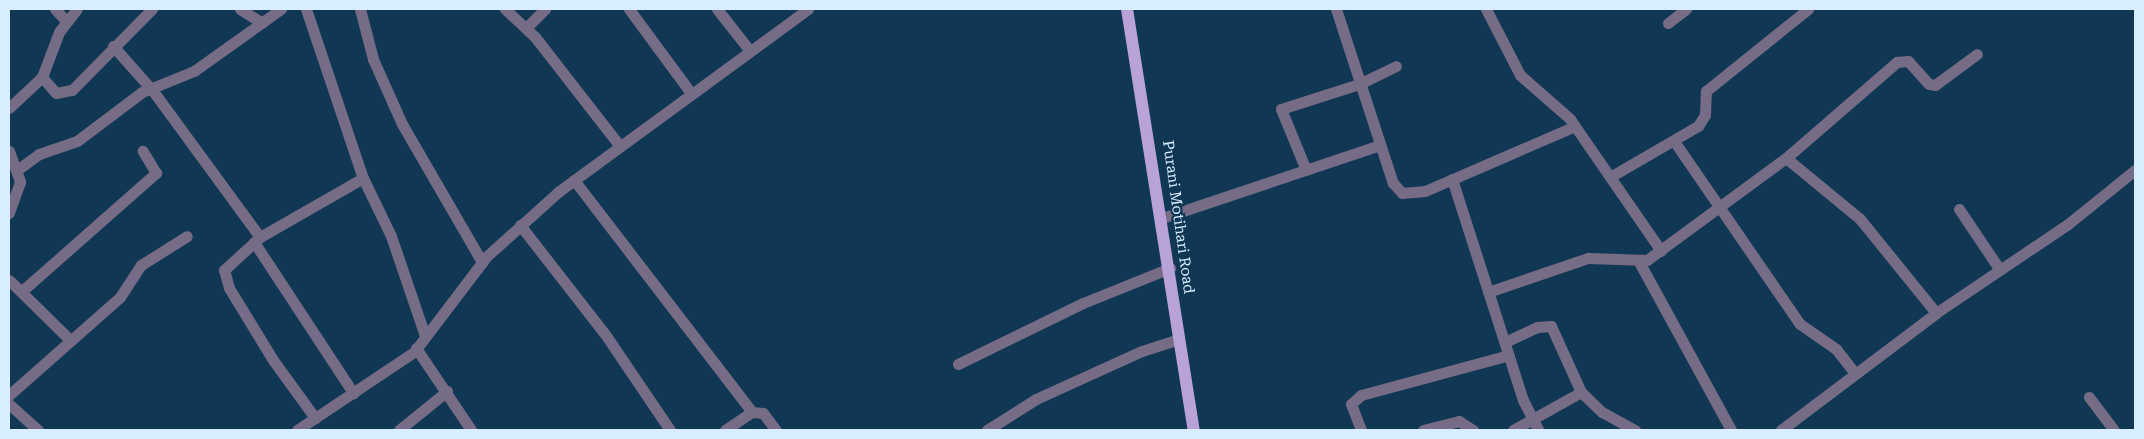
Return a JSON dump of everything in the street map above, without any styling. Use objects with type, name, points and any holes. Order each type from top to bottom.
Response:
[{"type":"main road","name":"Purani Motihari Road","points":[[1127,9],[1170,268],[1194,430]]},
{"type":"street","points":[[55,9],[66,21]]},
{"type":"street","points":[[9,108],[42,76],[66,21],[77,9]]},
{"type":"street","points":[[42,76],[49,88],[64,94],[152,9]]},
{"type":"street","points":[[240,9],[262,23]]},
{"type":"street","points":[[17,170],[40,154],[77,141],[122,103],[153,91],[194,71],[281,9]]},
{"type":"street","points":[[306,9],[363,178],[394,244],[425,336]]},
{"type":"street","points":[[360,9],[373,59],[402,124],[482,262]]},
{"type":"street","points":[[505,9],[526,28],[619,145]]},
{"type":"street","points":[[526,28],[545,9]]},
{"type":"street","points":[[629,9],[691,93]]},
{"type":"street","points":[[717,9],[750,51]]},
{"type":"street","points":[[296,430],[353,393],[416,348],[482,262],[520,225],[574,180],[806,9]]},
{"type":"street","points":[[1336,9],[1393,183],[1402,193],[1425,191],[1575,126]]},
{"type":"street","points":[[1486,9],[1520,75],[1575,126],[1661,251]]},
{"type":"street","points":[[1668,23],[1686,9]]},
{"type":"street","points":[[1610,177],[1703,122],[1706,91],[1808,9]]},
{"type":"street","points":[[113,46],[153,91],[257,240],[353,393]]},
{"type":"street","points":[[1488,292],[1588,258],[1638,260],[1661,251],[1786,158],[1897,62],[1908,61],[1929,84],[1936,85],[1977,54]]},
{"type":"street","points":[[1306,170],[1281,108],[1359,84],[1396,66]]},
{"type":"street","points":[[1674,140],[1800,324],[1836,349],[1854,372]]},
{"type":"street","points":[[1162,218],[1380,145]]},
{"type":"street","points":[[9,151],[17,170],[18,193],[9,213]]},
{"type":"street","points":[[22,291],[156,172],[143,151]]},
{"type":"street","points":[[1786,158],[1860,219],[1936,313]]},
{"type":"street","points":[[1781,430],[1854,372],[1936,313],[2068,224],[2135,170]]},
{"type":"street","points":[[315,418],[225,278],[230,261],[257,240],[363,178]]},
{"type":"street","points":[[1452,179],[1509,355],[1538,430]]},
{"type":"street","points":[[574,180],[752,412]]},
{"type":"street","points":[[1959,209],[2000,270]]},
{"type":"street","points":[[520,225],[606,334],[670,430]]},
{"type":"street","points":[[9,395],[120,297],[141,265],[187,236]]},
{"type":"street","points":[[1638,260],[1731,430]]},
{"type":"street","points":[[958,364],[1074,307],[1170,268]]},
{"type":"street","points":[[9,280],[70,340]]},
{"type":"street","points":[[1505,342],[1538,327],[1551,326],[1581,392],[1602,412],[1635,430]]},
{"type":"street","points":[[987,430],[1036,400],[1142,351],[1179,338]]},
{"type":"street","points":[[416,348],[446,390],[471,430]]},
{"type":"street","points":[[1361,430],[1351,404],[1361,395],[1509,355]]},
{"type":"street","points":[[400,430],[446,390]]},
{"type":"street","points":[[1513,430],[1581,392]]},
{"type":"street","points":[[2089,397],[2114,430]]},
{"type":"street","points":[[9,404],[38,430]]},
{"type":"street","points":[[725,430],[752,412],[763,413],[776,430]]},
{"type":"street","points":[[1423,430],[1459,421],[1473,430]]}]
